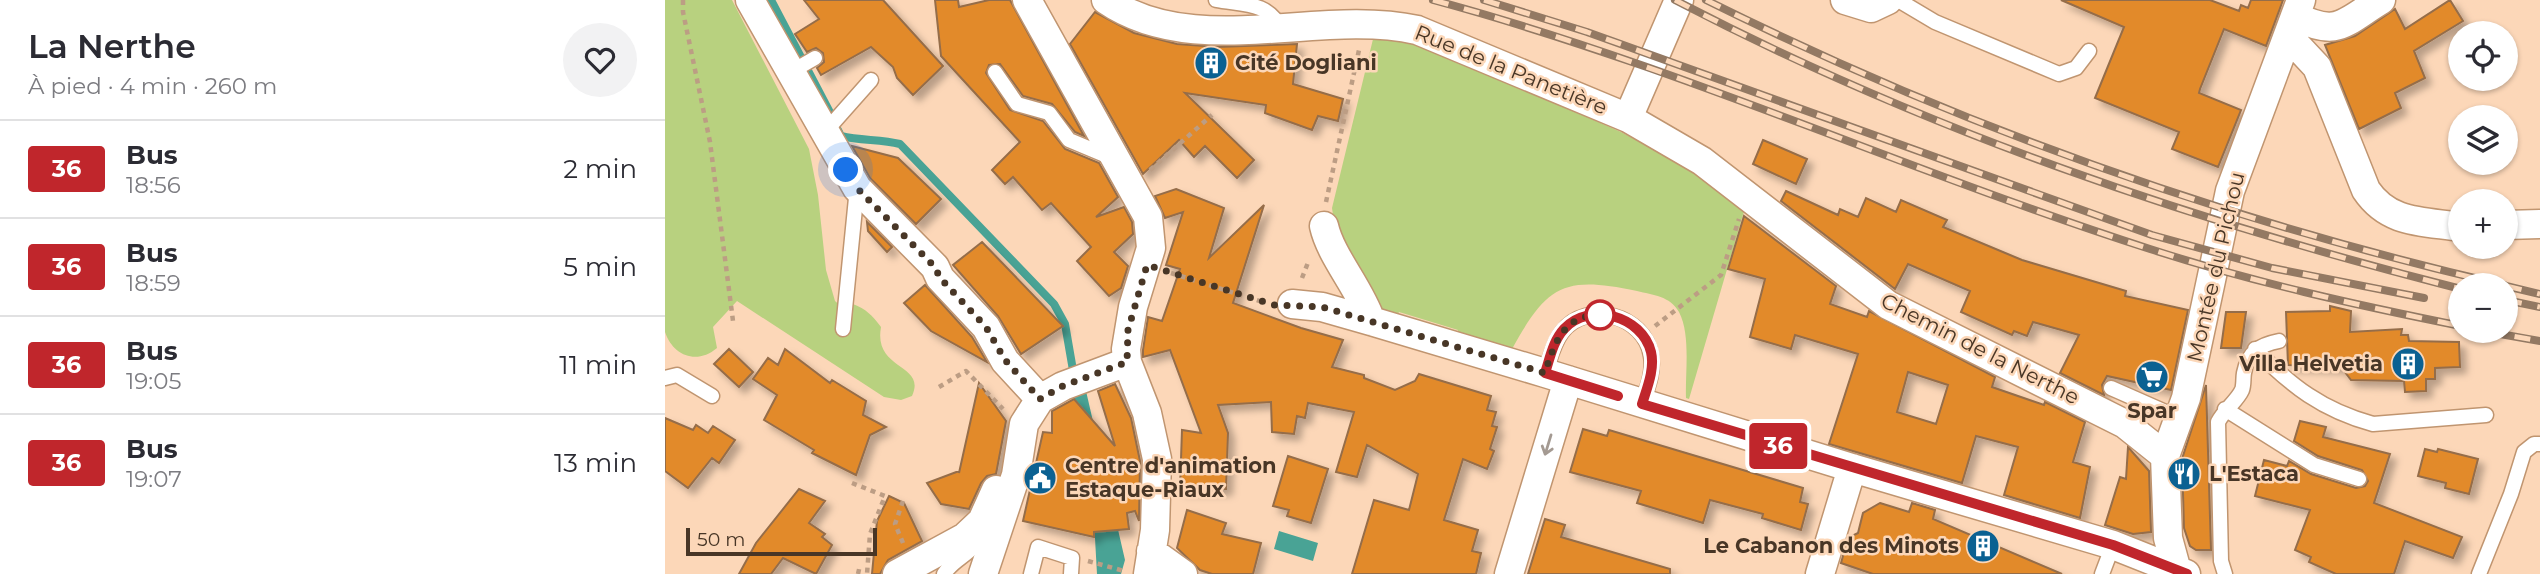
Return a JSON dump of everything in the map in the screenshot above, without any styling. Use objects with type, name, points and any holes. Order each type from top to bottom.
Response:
[{"type":"street","points":[[751,0],[795,69],[857,188],[935,267],[940,278],[986,327],[1005,360],[1063,388]]},
{"type":"street","points":[[1027,0],[1148,217],[1151,248],[1128,330],[1127,362],[1147,413],[1157,459],[1155,530],[1149,562],[1184,574]]},
{"type":"street","name":"Rue de la Panetière","points":[[1106,0],[1126,13],[1159,23],[1219,30],[1364,25],[1397,26],[1417,30],[1628,118]]},
{"type":"street","points":[[1628,118],[1679,0]]},
{"type":"street","points":[[1845,0],[1871,8],[1888,0]]},
{"type":"street","points":[[2295,17],[2319,28],[2334,28],[2381,0]]},
{"type":"street","points":[[2295,17],[2318,67],[2365,190],[2378,207],[2403,218],[2448,225]]},
{"type":"street","name":"Montée du Pichou","points":[[2165,456],[2179,418],[2230,191],[2295,17]]},
{"type":"street","name":"Chemin de la Nerthe","points":[[1628,118],[1702,161],[1888,305],[2125,424],[2150,440],[2165,456]]},
{"type":"street","points":[[2518,225],[2540,224]]},
{"type":"street","points":[[1324,226],[1329,241],[1364,301],[1371,321]]},
{"type":"street","points":[[1292,304],[1322,307],[1557,377],[2113,545],[2182,572]]},
{"type":"street","points":[[983,574],[1016,475],[1024,424],[1063,388],[1127,362]]},
{"type":"street","points":[[1509,574],[1557,377]]},
{"type":"street","points":[[906,570],[965,537],[982,521],[1007,466],[1019,452]]},
{"type":"street","points":[[2165,456],[2168,538],[2182,572]]},
{"type":"street","points":[[1821,574],[1852,468]]},
{"type":"lane","points":[[1216,0],[1256,5],[1270,11],[1281,29]]},
{"type":"lane","points":[[1898,0],[1935,22],[2059,74],[2076,68],[2089,51]]},
{"type":"lane","points":[[795,69],[815,58]]},
{"type":"lane","points":[[995,72],[1017,104],[1049,113],[1069,140],[1117,160]]},
{"type":"lane","points":[[828,130],[871,80]]},
{"type":"lane","points":[[843,330],[857,188]]},
{"type":"lane","points":[[1557,377],[1557,340],[1571,322],[1584,316],[1613,316],[1637,328],[1648,344],[1652,364],[1642,404]]},
{"type":"lane","points":[[2225,574],[2221,561],[2218,422],[2225,409],[2242,391],[2244,370],[2255,349],[2261,344],[2279,341]]},
{"type":"lane","points":[[2255,349],[2300,393],[2359,420],[2373,424],[2486,415]]},
{"type":"lane","points":[[665,378],[677,375],[712,396]]},
{"type":"lane","points":[[2111,388],[2179,418]]},
{"type":"lane","points":[[2225,409],[2314,465],[2359,479]]},
{"type":"lane","points":[[2479,574],[2511,494],[2524,452],[2533,443],[2540,443]]},
{"type":"lane","points":[[944,574],[951,563],[971,552],[980,539],[982,521]]},
{"type":"lane","points":[[2102,574],[2113,545]]},
{"type":"lane","points":[[1031,574],[1038,547],[1072,558],[1071,574]]},
{"type":"path","points":[[683,0],[683,12],[710,142],[733,321]]},
{"type":"path","points":[[1147,265],[1274,305],[1292,304],[1324,226],[1324,212],[1364,25]]},
{"type":"path","points":[[1144,176],[1212,115]]},
{"type":"path","points":[[1676,309],[1721,275],[1742,211]]},
{"type":"path","points":[[939,387],[966,371],[1004,411]]},
{"type":"path","points":[[852,483],[885,496],[870,534],[867,574]]},
{"type":"path","points":[[903,501],[895,523],[906,570]]},
{"type":"path","points":[[1095,563],[1135,574]]},
{"type":"path","points":[[858,574],[860,565]]},
{"type":"green space","points":[[665,0],[732,0],[809,149],[818,195],[826,270],[835,301],[844,309],[853,304],[858,306],[878,323],[885,352],[912,377],[915,385],[912,396],[901,400],[884,397],[737,301],[713,327],[717,348],[709,353],[694,357],[687,355],[674,347],[669,340],[665,332]]},
{"type":"green space","points":[[1374,35],[1433,49],[1621,132],[1679,163],[1745,208],[1689,399],[1686,398],[1686,343],[1683,321],[1671,303],[1655,295],[1592,285],[1561,290],[1536,310],[1512,349],[1399,312],[1395,320],[1379,313],[1336,236],[1332,208]]},
{"type":"water","points":[[1086,391],[1125,560],[1121,574],[1097,574],[1093,502],[1071,395]]},
{"type":"water","points":[[1279,531],[1318,543],[1313,561],[1274,549]]},
{"type":"building","points":[[804,0],[883,0],[943,66],[913,95],[897,78],[893,67],[871,47],[821,75],[817,68],[824,62],[823,53],[816,48],[807,52],[795,34],[819,19]]},
{"type":"building","points":[[935,0],[958,0],[959,7],[989,0],[1010,0],[1084,136],[1075,132],[1052,104],[1023,96],[1000,64],[989,65],[986,73],[1010,110],[1043,121],[1065,149],[1099,163],[1118,197],[1096,217],[1124,207],[1132,222],[1133,234],[1114,252],[1128,266],[1121,288],[1109,296],[1077,261],[1091,247],[1051,203],[1042,210],[1013,177],[1005,184],[992,170],[1020,142],[941,56]]},
{"type":"building","points":[[2061,0],[2210,0],[2239,11],[2241,5],[2248,8],[2251,0],[2283,0],[2266,46],[2224,29],[2200,89],[2199,93],[2241,110],[2218,167],[2172,149],[2179,132],[2095,98],[2124,27]]},
{"type":"building","points":[[2450,0],[2463,21],[2448,21],[2448,30],[2414,51],[2425,78],[2395,93],[2401,108],[2359,129],[2325,45],[2355,36],[2395,9],[2405,29]]},
{"type":"building","points":[[1095,12],[1134,33],[1177,44],[1218,47],[1297,44],[1293,84],[1343,99],[1338,121],[1318,116],[1312,130],[1265,113],[1266,105],[1185,93],[1254,160],[1237,178],[1205,146],[1194,157],[1179,140],[1143,174],[1070,44]]},
{"type":"building","points":[[1763,140],[1807,159],[1796,184],[1753,164]]},
{"type":"building","points":[[852,146],[898,158],[941,199],[916,224],[870,178]]},
{"type":"building","points":[[1176,189],[1224,208],[1209,258],[1264,205],[1233,303],[1343,340],[1332,367],[1364,375],[1364,378],[1395,390],[1415,381],[1419,374],[1491,396],[1487,410],[1496,412],[1492,426],[1497,427],[1490,449],[1494,451],[1487,469],[1463,459],[1444,520],[1478,530],[1472,551],[1481,553],[1476,574],[1352,574],[1374,500],[1409,510],[1418,474],[1367,445],[1357,477],[1336,472],[1354,412],[1308,403],[1305,418],[1297,416],[1294,434],[1272,432],[1271,402],[1218,405],[1228,433],[1226,489],[1180,489],[1182,430],[1201,433],[1170,350],[1143,357],[1148,317],[1162,321],[1180,269],[1166,265],[1183,212],[1165,218],[1155,196]]},
{"type":"building","points":[[1786,191],[1838,215],[1840,209],[1858,217],[1866,198],[1896,212],[1901,200],[1947,220],[1943,227],[2022,260],[2126,291],[2125,296],[2188,310],[2171,390],[2107,376],[2102,385],[2104,395],[2060,373],[2079,335],[2033,322],[2027,336],[2014,331],[2012,335],[1961,312],[1970,291],[1908,264],[1895,289],[1781,201]]},
{"type":"building","points":[[1744,216],[1836,286],[1830,304],[1867,317],[1869,311],[1995,377],[1992,387],[2044,405],[2045,402],[2085,422],[2073,462],[2090,467],[2080,518],[2004,495],[2018,447],[1976,436],[1962,483],[1829,444],[1858,354],[1795,335],[1791,349],[1750,337],[1765,279],[1728,269]],"holes":[[[1908,372],[1948,385],[1936,424],[1897,412]]]},
{"type":"building","points":[[867,222],[892,247],[887,252],[868,231]]},
{"type":"building","points":[[982,242],[1063,326],[1021,354],[998,316],[953,265]]},
{"type":"building","points":[[925,285],[972,337],[987,362],[931,331],[904,303]]},
{"type":"building","points":[[2330,306],[2351,311],[2350,332],[2402,329],[2401,335],[2408,335],[2409,341],[2459,343],[2460,367],[2435,368],[2435,379],[2426,379],[2426,391],[2405,392],[2404,381],[2351,380],[2341,367],[2288,365],[2286,312],[2330,311]]},
{"type":"building","points":[[2226,312],[2246,312],[2241,348],[2221,348]]},
{"type":"building","points":[[729,349],[753,372],[739,387],[714,364]]},
{"type":"building","points":[[785,349],[830,383],[832,380],[866,401],[863,415],[886,427],[870,435],[856,475],[812,453],[814,450],[764,420],[777,395],[753,379],[768,358],[778,365]]},
{"type":"building","points":[[979,383],[1006,421],[996,474],[987,476],[981,483],[969,509],[941,504],[927,483],[959,473]]},
{"type":"building","points":[[1115,384],[1131,418],[1140,461],[1139,521],[1135,511],[1127,513],[1129,529],[1094,532],[1094,537],[1023,521],[1043,432],[1052,433],[1052,411],[1074,399],[1115,446],[1098,391]]},
{"type":"building","points":[[2206,385],[2211,550],[2196,550],[2190,546],[2184,528],[2182,459]]},
{"type":"building","points":[[665,418],[693,430],[696,425],[708,433],[713,426],[735,440],[719,463],[712,458],[688,488],[665,471]]},
{"type":"building","points":[[2300,421],[2326,427],[2323,437],[2390,454],[2374,503],[2462,537],[2453,558],[2405,541],[2394,574],[2336,574],[2309,562],[2311,557],[2295,550],[2310,510],[2255,496],[2264,460],[2287,466],[2289,461],[2311,474],[2356,488],[2365,486],[2368,481],[2362,470],[2318,456],[2294,441]]},
{"type":"building","points":[[1583,429],[1607,436],[1609,430],[1803,488],[1800,502],[1808,504],[1801,530],[1762,518],[1763,514],[1710,500],[1703,523],[1637,503],[1641,491],[1570,472]]},
{"type":"building","points":[[2128,447],[2149,471],[2151,532],[2133,534],[2105,525],[2120,477],[2126,479]]},
{"type":"building","points":[[2425,449],[2437,452],[2438,449],[2478,459],[2469,494],[2445,488],[2446,483],[2418,476]]},
{"type":"building","points":[[1288,456],[1328,469],[1311,523],[1287,516],[1289,510],[1273,506]]},
{"type":"building","points":[[799,489],[825,501],[809,523],[825,534],[822,537],[832,545],[816,574],[783,558],[771,574],[739,574],[756,543]]},
{"type":"building","points":[[889,496],[904,503],[922,541],[888,560],[880,574],[872,574],[877,521]]},
{"type":"building","points":[[1880,503],[1909,512],[1912,503],[1935,510],[1933,519],[2062,574],[1873,574],[1841,563],[1848,538],[1858,533],[1863,513]]},
{"type":"building","points":[[1187,510],[1226,523],[1222,534],[1261,543],[1253,574],[1212,574],[1200,570],[1177,548]]},
{"type":"building","points":[[1545,519],[1565,525],[1561,537],[1670,569],[1670,574],[1528,574]]},
{"type":"waterway","points":[[771,0],[833,118]]},
{"type":"waterway","points":[[838,130],[841,136],[900,144],[1054,304],[1065,324],[1074,376]]},
{"type":"railway","points":[[1433,0],[1615,56],[1971,187],[2150,249],[2304,292],[2448,323]]},
{"type":"railway","points":[[1484,0],[1587,32],[2152,235],[2272,268],[2424,298]]},
{"type":"railway","points":[[1675,0],[1769,47],[1865,90],[2059,167],[2258,233],[2448,286]]},
{"type":"railway","points":[[1706,0],[1899,89],[2097,166],[2298,231],[2455,273]]},
{"type":"railway","points":[[2518,289],[2540,294]]},
{"type":"railway","points":[[2518,302],[2540,307]]},
{"type":"railway","points":[[2518,337],[2540,341]]},
{"type":"bus line","name":"36","points":[[1618,396],[1545,373],[1557,340],[1571,322],[1584,316],[1613,316],[1637,328],[1648,344],[1652,364],[1642,404],[2113,545],[2187,574]]},
{"type":"place","name":"Cité Dogliani","points":[[1211,63]]},
{"type":"place","name":"Villa Helvetia","points":[[2408,364]]},
{"type":"place","name":"Spar","points":[[2152,377]]},
{"type":"place","name":"L'Estaca","points":[[2184,474]]},
{"type":"place","name":"Centre d'animation Estaque-Riaux","points":[[1040,478]]},
{"type":"place","name":"Le Cabanon des Minots","points":[[1983,546]]},
{"type":"route","points":[[846,170],[857,188],[935,267],[940,278],[986,327],[1005,360],[1040,399],[1063,386],[1127,362],[1128,330],[1147,265],[1274,305],[1322,307],[1545,373],[1563,330],[1571,322],[1584,316],[1600,315]]}]
